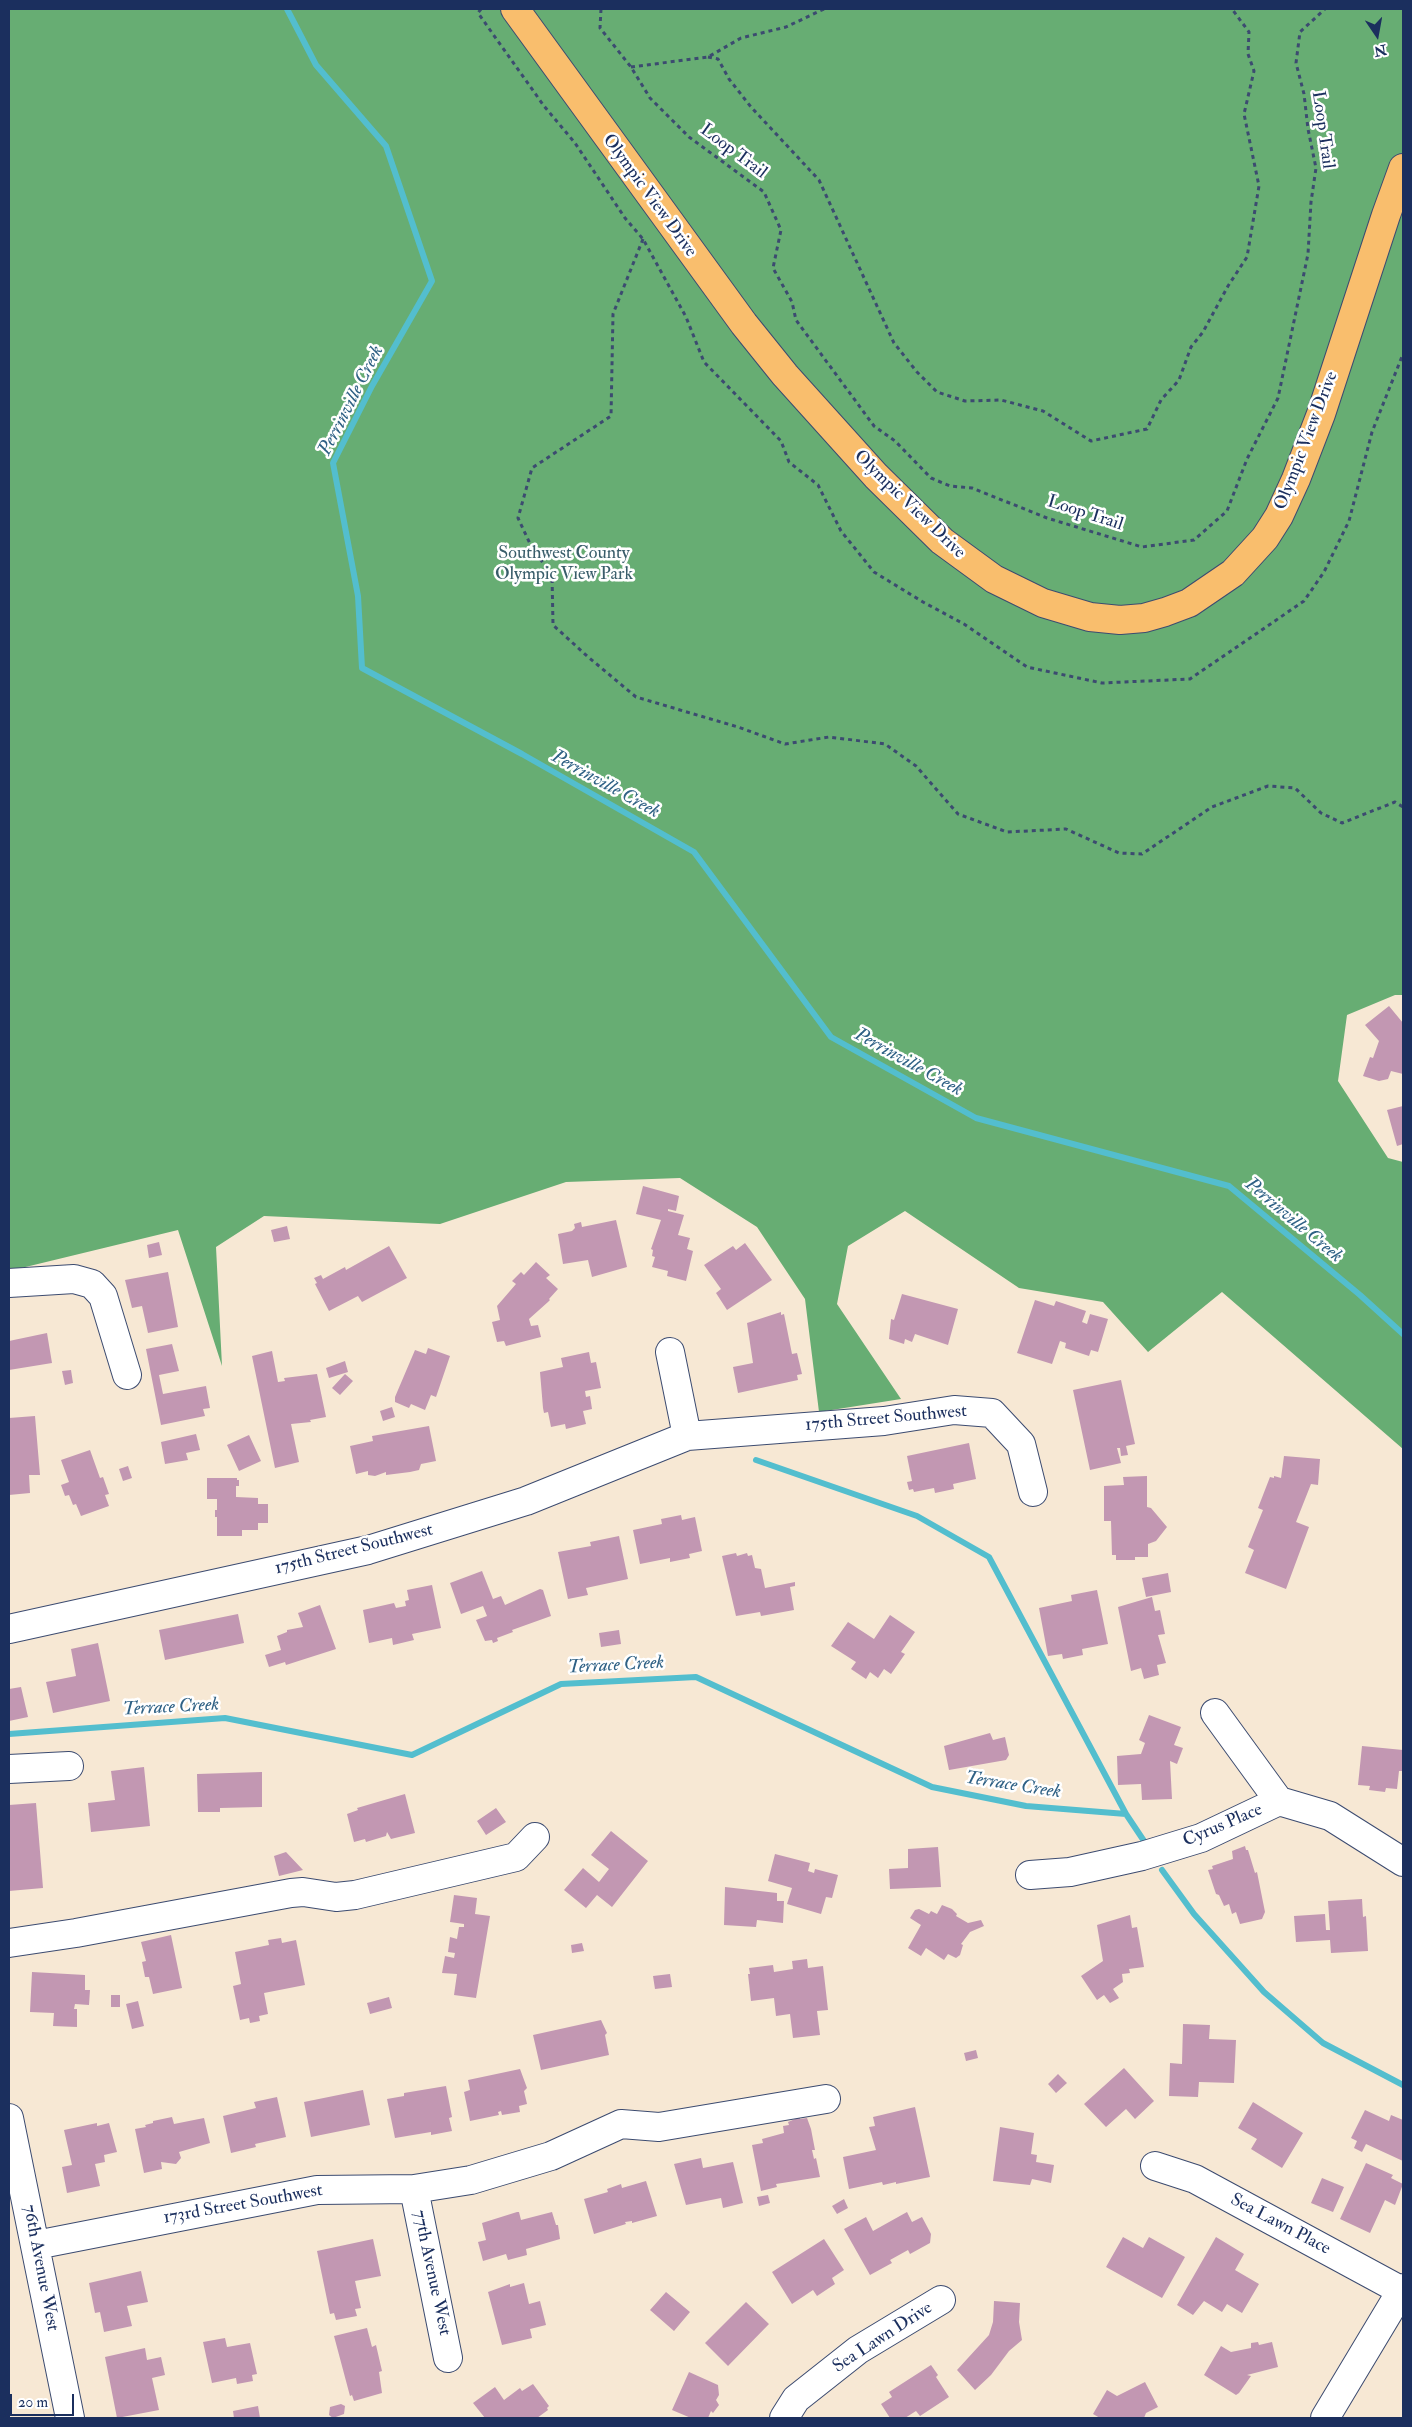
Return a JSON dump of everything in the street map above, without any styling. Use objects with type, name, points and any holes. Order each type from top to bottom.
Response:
[{"type":"main road","name":"Olympic View Drive","points":[[515,9],[744,324],[817,411],[876,476],[942,541],[994,579],[1043,604],[1090,617],[1120,620],[1144,618],[1189,603],[1233,573],[1265,538],[1279,516],[1296,479],[1320,414],[1403,168]]},
{"type":"street","points":[[9,1283],[74,1279],[92,1284],[103,1296],[127,1374]]},
{"type":"street","points":[[670,1352],[688,1436]]},
{"type":"street","name":"175th Street Southwest","points":[[9,1629],[368,1550],[526,1501],[688,1436],[884,1421],[954,1410],[992,1413],[1021,1444],[1033,1492]]},
{"type":"street","points":[[1215,1713],[1279,1801]]},
{"type":"street","points":[[9,1769],[69,1766]]},
{"type":"street","name":"Cyrus Place","points":[[1030,1875],[1070,1872],[1142,1856],[1201,1838],[1279,1801],[1330,1816],[1403,1862]]},
{"type":"street","points":[[9,1943],[76,1933],[291,1893],[303,1892],[336,1897],[355,1895],[516,1857],[535,1837]]},
{"type":"street","name":"173rd Street Southwest","points":[[36,2245],[316,2190],[414,2189],[471,2180],[552,2156],[621,2124],[659,2127],[826,2099]]},
{"type":"street","name":"76th Avenue West","points":[[9,2118],[70,2418]]},
{"type":"street","name":"Sea Lawn Place","points":[[1155,2166],[1195,2179],[1403,2290]]},
{"type":"street","name":"77th Avenue West","points":[[414,2189],[448,2358]]},
{"type":"street","points":[[1325,2418],[1403,2290]]},
{"type":"street","name":"Sea Lawn Drive","points":[[784,2418],[796,2399],[858,2350],[941,2300]]},
{"type":"path","points":[[481,9],[478,14],[544,106],[575,143],[625,218],[643,238],[686,317],[704,362],[781,441],[789,462],[818,485],[841,531],[874,572],[964,624],[1026,666],[1102,684],[1190,678],[1304,601],[1324,572],[1349,522],[1372,432],[1403,354]]},
{"type":"path","name":"Loop Trail","points":[[600,9],[600,28],[631,67],[650,98],[689,137],[764,192],[781,230],[773,268],[792,302],[796,320],[874,426],[895,441],[931,478],[950,486],[972,488],[1048,518],[1142,547],[1194,540],[1226,511],[1247,459],[1278,398],[1308,254],[1311,202],[1316,168],[1308,129],[1304,94],[1296,63],[1300,32],[1325,9]]},
{"type":"path","points":[[708,57],[741,38],[786,27],[824,9]]},
{"type":"path","points":[[631,67],[708,57],[718,59],[729,79],[751,107],[819,180],[894,343],[917,372],[937,392],[965,401],[1001,400],[1043,411],[1092,441],[1147,429],[1161,400],[1179,380],[1191,347],[1203,332],[1228,286],[1247,258],[1258,186],[1244,114],[1254,71],[1248,54],[1249,32],[1232,9]]},
{"type":"path","points":[[643,238],[612,314],[611,416],[532,468],[518,518],[532,548],[552,575],[553,624],[636,696],[738,727],[785,744],[829,736],[885,744],[916,766],[958,814],[1007,832],[1066,829],[1119,853],[1142,854],[1212,807],[1268,786],[1295,788],[1321,813],[1342,823],[1395,802],[1403,808]]},
{"type":"green space","name":"Southwest County Olympic View Park","points":[[9,9],[1403,9],[1403,995],[1395,995],[1347,1015],[1338,1081],[1388,1158],[1403,1162],[1403,1449],[1222,1292],[1148,1352],[1103,1302],[1019,1288],[905,1211],[848,1246],[837,1304],[901,1399],[819,1412],[805,1299],[757,1227],[680,1178],[566,1182],[440,1224],[264,1216],[216,1247],[222,1366],[178,1230],[9,1271]]},
{"type":"building","points":[[1389,1006],[1403,1023],[1403,1074],[1391,1071],[1388,1079],[1379,1081],[1363,1076],[1370,1057],[1373,1058],[1379,1041],[1365,1025]]},
{"type":"building","points":[[1403,1106],[1403,1144],[1397,1146],[1387,1110]]},
{"type":"building","points":[[643,1186],[679,1196],[676,1211],[668,1209],[668,1211],[684,1215],[678,1235],[690,1238],[687,1249],[693,1251],[686,1281],[667,1276],[668,1271],[652,1267],[655,1257],[652,1256],[653,1250],[651,1249],[661,1220],[636,1214]]},
{"type":"building","points":[[616,1220],[627,1267],[592,1277],[588,1260],[563,1264],[558,1234],[572,1231],[575,1228],[574,1224],[581,1222],[582,1227]]},
{"type":"building","points":[[287,1226],[290,1239],[274,1242],[271,1230]]},
{"type":"building","points":[[159,1242],[162,1255],[149,1258],[147,1245]]},
{"type":"building","points":[[745,1243],[772,1280],[727,1310],[716,1293],[721,1289],[704,1265],[733,1246],[736,1250]]},
{"type":"building","points":[[389,1246],[407,1278],[362,1302],[358,1296],[329,1311],[315,1284],[317,1283],[314,1278],[321,1275],[323,1279],[345,1267],[346,1270]]},
{"type":"building","points":[[536,1262],[550,1275],[546,1278],[558,1289],[550,1300],[529,1319],[531,1326],[538,1325],[541,1337],[506,1346],[504,1341],[497,1342],[492,1322],[500,1320],[497,1306],[516,1284],[512,1281],[521,1272],[524,1275]]},
{"type":"building","points":[[168,1272],[178,1327],[148,1333],[142,1306],[132,1308],[125,1280]]},
{"type":"building","points":[[902,1294],[958,1309],[948,1345],[915,1334],[912,1342],[905,1339],[904,1344],[889,1339],[891,1319],[894,1320]]},
{"type":"building","points":[[1035,1300],[1054,1306],[1056,1301],[1086,1311],[1082,1322],[1087,1324],[1090,1314],[1108,1319],[1098,1352],[1091,1350],[1089,1356],[1065,1348],[1066,1343],[1060,1341],[1052,1364],[1017,1353]]},
{"type":"building","points":[[781,1312],[781,1315],[784,1314],[792,1354],[797,1353],[802,1374],[797,1375],[798,1380],[738,1393],[733,1367],[753,1363],[747,1323]]},
{"type":"building","points":[[47,1333],[52,1363],[9,1370],[9,1341]]},
{"type":"building","points":[[172,1344],[179,1371],[159,1375],[163,1394],[206,1386],[210,1408],[203,1409],[205,1416],[161,1425],[146,1349]]},
{"type":"building","points":[[428,1348],[450,1356],[436,1397],[431,1395],[425,1410],[411,1404],[409,1408],[395,1402],[395,1397],[415,1350],[426,1354]]},
{"type":"building","points":[[272,1351],[278,1382],[285,1381],[284,1378],[317,1374],[326,1417],[310,1420],[311,1422],[291,1424],[299,1462],[275,1468],[252,1356]]},
{"type":"building","points":[[589,1352],[591,1363],[596,1362],[601,1388],[585,1391],[586,1397],[590,1396],[592,1409],[583,1411],[586,1424],[566,1429],[565,1424],[551,1427],[548,1412],[544,1413],[543,1408],[540,1372],[563,1367],[561,1358]]},
{"type":"building","points":[[345,1361],[348,1372],[329,1378],[326,1368]]},
{"type":"building","points":[[71,1370],[73,1383],[65,1385],[62,1371]]},
{"type":"building","points":[[345,1374],[353,1381],[340,1395],[332,1388]]},
{"type":"building","points":[[1121,1380],[1135,1444],[1126,1446],[1128,1455],[1121,1456],[1120,1448],[1117,1448],[1121,1463],[1090,1470],[1073,1390]]},
{"type":"building","points":[[392,1407],[395,1417],[383,1421],[380,1411]]},
{"type":"building","points":[[35,1416],[40,1475],[29,1475],[30,1493],[9,1495],[9,1418]]},
{"type":"building","points":[[429,1426],[436,1461],[421,1464],[419,1470],[410,1472],[386,1475],[386,1472],[375,1476],[368,1475],[368,1471],[356,1474],[350,1446],[373,1441],[372,1436]]},
{"type":"building","points":[[196,1434],[200,1450],[186,1453],[188,1460],[165,1464],[161,1442]]},
{"type":"building","points":[[249,1435],[261,1461],[239,1471],[227,1445]]},
{"type":"building","points":[[969,1443],[976,1479],[953,1484],[954,1489],[935,1493],[934,1488],[914,1492],[913,1489],[909,1490],[907,1482],[912,1481],[907,1456]]},
{"type":"building","points":[[90,1450],[100,1478],[103,1477],[109,1494],[105,1495],[109,1506],[81,1516],[76,1504],[73,1505],[69,1495],[65,1496],[61,1485],[69,1482],[61,1460]]},
{"type":"building","points":[[1284,1456],[1320,1459],[1318,1485],[1311,1484],[1296,1522],[1309,1527],[1286,1589],[1245,1573],[1254,1550],[1248,1547],[1263,1510],[1258,1508],[1270,1477],[1281,1478]]},
{"type":"building","points":[[128,1466],[132,1478],[123,1481],[119,1469]]},
{"type":"building","points":[[1147,1476],[1147,1507],[1151,1508],[1167,1527],[1156,1541],[1148,1544],[1148,1557],[1135,1557],[1135,1560],[1116,1560],[1116,1555],[1112,1555],[1111,1521],[1104,1521],[1104,1486],[1124,1485],[1123,1477]]},
{"type":"building","points":[[207,1478],[237,1478],[239,1486],[236,1486],[236,1497],[258,1498],[258,1504],[268,1504],[268,1523],[258,1523],[258,1530],[242,1530],[242,1536],[217,1536],[215,1510],[217,1510],[217,1499],[207,1499]]},
{"type":"building","points":[[681,1515],[682,1520],[695,1517],[702,1551],[689,1554],[690,1558],[670,1562],[670,1558],[640,1564],[633,1530],[662,1524],[661,1519]]},
{"type":"building","points":[[619,1536],[628,1579],[586,1588],[588,1595],[568,1599],[558,1552],[591,1546],[590,1542]]},
{"type":"building","points":[[736,1553],[737,1556],[747,1553],[748,1556],[752,1555],[755,1568],[761,1569],[765,1588],[795,1582],[795,1586],[790,1587],[794,1610],[761,1616],[760,1612],[736,1616],[722,1556]]},
{"type":"building","points":[[482,1571],[493,1599],[501,1596],[505,1605],[540,1589],[543,1590],[551,1616],[512,1630],[513,1632],[497,1638],[498,1641],[493,1643],[492,1640],[485,1641],[476,1620],[487,1616],[483,1606],[461,1614],[450,1583]]},
{"type":"building","points":[[1168,1573],[1171,1592],[1146,1597],[1142,1578]]},
{"type":"building","points":[[432,1585],[441,1628],[412,1634],[414,1640],[393,1645],[392,1638],[369,1643],[363,1610],[394,1603],[396,1608],[406,1606],[405,1601],[409,1600],[407,1590]]},
{"type":"building","points":[[1097,1590],[1108,1644],[1082,1649],[1083,1655],[1063,1659],[1062,1654],[1048,1656],[1039,1608],[1072,1601],[1071,1595]]},
{"type":"building","points":[[1152,1597],[1155,1611],[1160,1610],[1165,1634],[1158,1635],[1166,1663],[1157,1665],[1159,1675],[1144,1679],[1141,1668],[1131,1671],[1118,1607]]},
{"type":"building","points":[[320,1605],[336,1649],[286,1665],[285,1662],[269,1667],[265,1655],[281,1650],[277,1636],[287,1632],[287,1630],[303,1627],[298,1613]]},
{"type":"building","points":[[238,1614],[244,1643],[165,1660],[159,1630]]},
{"type":"building","points":[[890,1615],[915,1632],[901,1652],[905,1654],[891,1674],[884,1669],[878,1678],[870,1672],[866,1679],[851,1669],[856,1662],[831,1646],[848,1622],[874,1639]]},
{"type":"building","points":[[619,1630],[621,1644],[601,1647],[599,1633]]},
{"type":"building","points":[[98,1643],[110,1701],[53,1713],[46,1682],[76,1676],[71,1649]]},
{"type":"building","points":[[21,1687],[28,1717],[9,1721],[9,1689]]},
{"type":"building","points":[[1149,1715],[1181,1727],[1174,1745],[1183,1748],[1177,1764],[1170,1761],[1172,1799],[1142,1800],[1141,1784],[1118,1785],[1117,1756],[1141,1754],[1145,1743],[1139,1740]]},
{"type":"building","points":[[990,1733],[993,1740],[1005,1737],[1009,1755],[1006,1760],[949,1770],[944,1746]]},
{"type":"building","points":[[1362,1746],[1403,1750],[1403,1771],[1399,1771],[1397,1789],[1386,1788],[1385,1792],[1369,1790],[1370,1786],[1358,1785]]},
{"type":"building","points":[[144,1767],[150,1826],[91,1832],[88,1803],[115,1800],[111,1771]]},
{"type":"building","points":[[262,1772],[262,1807],[220,1808],[220,1812],[198,1812],[197,1774]]},
{"type":"building","points":[[405,1794],[415,1833],[391,1839],[387,1832],[386,1836],[366,1842],[365,1839],[354,1842],[347,1814],[358,1810],[357,1808]]},
{"type":"building","points":[[36,1803],[43,1888],[9,1891],[9,1805]]},
{"type":"building","points":[[496,1808],[506,1822],[486,1835],[477,1821]]},
{"type":"building","points":[[611,1831],[648,1861],[612,1907],[597,1895],[586,1908],[564,1890],[583,1868],[599,1882],[609,1869],[591,1855]]},
{"type":"building","points":[[1245,1846],[1255,1873],[1257,1872],[1265,1912],[1262,1919],[1240,1924],[1236,1912],[1232,1914],[1229,1904],[1224,1906],[1219,1895],[1216,1894],[1208,1870],[1213,1869],[1212,1866],[1233,1859],[1232,1851]]},
{"type":"building","points":[[938,1847],[941,1887],[890,1889],[889,1869],[908,1868],[908,1849]]},
{"type":"building","points":[[286,1852],[303,1870],[279,1876],[274,1856]]},
{"type":"building","points":[[775,1854],[810,1863],[808,1871],[814,1873],[815,1869],[838,1875],[832,1898],[826,1897],[821,1914],[787,1904],[792,1888],[768,1881]]},
{"type":"building","points":[[725,1887],[777,1893],[777,1901],[784,1901],[783,1923],[757,1920],[756,1927],[724,1925]]},
{"type":"building","points":[[454,1895],[477,1898],[475,1914],[490,1916],[476,1998],[454,1995],[457,1974],[442,1973],[445,1956],[454,1958],[455,1953],[448,1952],[450,1937],[457,1939],[459,1927],[464,1927],[464,1924],[450,1922]]},
{"type":"building","points":[[1362,1899],[1363,1917],[1366,1916],[1368,1951],[1331,1953],[1330,1940],[1296,1942],[1294,1916],[1325,1914],[1326,1930],[1330,1930],[1328,1901]]},
{"type":"building","points":[[942,1905],[952,1909],[957,1914],[956,1916],[968,1923],[981,1920],[984,1926],[970,1932],[961,1944],[963,1945],[960,1955],[956,1958],[948,1954],[944,1960],[926,1948],[921,1956],[908,1948],[921,1925],[910,1918],[915,1910],[919,1909],[929,1914],[931,1911],[937,1914]]},
{"type":"building","points":[[1130,1915],[1132,1928],[1137,1927],[1144,1967],[1129,1969],[1130,1973],[1122,1974],[1123,1982],[1113,1989],[1119,1998],[1110,2003],[1104,1995],[1097,2000],[1081,1976],[1103,1961],[1097,1925]]},
{"type":"building","points":[[171,1935],[182,1988],[153,1994],[149,1977],[145,1977],[142,1962],[146,1961],[141,1942]]},
{"type":"building","points":[[281,1938],[282,1943],[296,1940],[305,1985],[264,1993],[268,2014],[259,2016],[260,2021],[250,2023],[249,2018],[240,2020],[233,1986],[241,1984],[235,1952],[269,1945],[268,1940]]},
{"type":"building","points":[[582,1943],[584,1951],[572,1953],[571,1945]]},
{"type":"building","points":[[807,1959],[808,1968],[823,1966],[828,2010],[817,2011],[820,2035],[793,2038],[790,2014],[776,2016],[774,1998],[751,2001],[749,1968],[773,1965],[774,1972],[793,1969],[792,1961]]},
{"type":"building","points":[[32,1972],[85,1975],[85,1990],[90,1990],[89,2005],[75,2004],[74,2009],[77,2009],[77,2027],[53,2026],[54,2013],[30,2012]]},
{"type":"building","points":[[670,1974],[672,1987],[655,1989],[653,1976]]},
{"type":"building","points":[[111,1995],[120,1995],[120,2007],[111,2007]]},
{"type":"building","points":[[389,1997],[392,2008],[370,2014],[367,2003]]},
{"type":"building","points":[[138,2001],[144,2026],[132,2029],[126,2004]]},
{"type":"building","points":[[601,2020],[607,2033],[605,2035],[609,2055],[541,2070],[533,2035]]},
{"type":"building","points":[[1183,2024],[1210,2025],[1209,2039],[1236,2040],[1234,2083],[1199,2082],[1198,2097],[1169,2096],[1170,2063],[1182,2064]]},
{"type":"building","points":[[976,2050],[978,2058],[966,2061],[964,2053]]},
{"type":"building","points":[[1124,2068],[1154,2101],[1135,2119],[1126,2109],[1106,2127],[1084,2104]]},
{"type":"building","points":[[520,2069],[527,2088],[524,2091],[527,2104],[519,2106],[520,2112],[502,2115],[501,2111],[498,2112],[499,2115],[470,2121],[464,2092],[470,2090],[468,2080]]},
{"type":"building","points":[[1058,2074],[1067,2083],[1056,2093],[1048,2084]]},
{"type":"building","points":[[446,2086],[452,2117],[449,2118],[452,2131],[431,2135],[431,2132],[395,2138],[387,2099],[404,2096],[404,2093]]},
{"type":"building","points":[[363,2090],[370,2125],[311,2137],[304,2102]]},
{"type":"building","points":[[277,2097],[286,2137],[255,2144],[256,2147],[231,2153],[223,2116],[256,2108],[254,2102]]},
{"type":"building","points":[[1253,2102],[1303,2133],[1282,2168],[1251,2149],[1257,2139],[1238,2128]]},
{"type":"building","points":[[915,2107],[930,2177],[896,2184],[896,2182],[883,2185],[882,2182],[849,2189],[843,2157],[876,2150],[869,2127],[875,2126],[873,2117]]},
{"type":"building","points":[[1365,2110],[1389,2121],[1391,2115],[1403,2120],[1403,2161],[1366,2144],[1362,2152],[1354,2148],[1357,2141],[1351,2138]]},
{"type":"building","points":[[172,2117],[174,2124],[204,2118],[210,2143],[179,2152],[181,2158],[176,2164],[161,2162],[162,2169],[144,2173],[135,2129],[146,2127],[145,2125],[153,2123],[153,2121]]},
{"type":"building","points":[[800,2117],[800,2119],[807,2118],[811,2129],[815,2150],[812,2150],[814,2159],[816,2158],[820,2177],[776,2184],[777,2187],[761,2191],[752,2145],[763,2143],[762,2139],[784,2133],[783,2126],[789,2125],[788,2122]]},
{"type":"building","points":[[97,2123],[97,2126],[109,2123],[117,2152],[104,2155],[105,2162],[95,2164],[100,2186],[67,2193],[62,2167],[72,2165],[64,2130]]},
{"type":"building","points":[[1000,2127],[1034,2133],[1031,2154],[1037,2155],[1036,2162],[1054,2165],[1051,2183],[1032,2179],[1030,2185],[993,2181]]},
{"type":"building","points":[[701,2158],[703,2168],[733,2162],[743,2203],[723,2208],[721,2198],[686,2205],[674,2164]]},
{"type":"building","points":[[1366,2163],[1393,2175],[1391,2178],[1403,2184],[1395,2205],[1385,2200],[1370,2233],[1340,2219]]},
{"type":"building","points":[[1322,2178],[1344,2187],[1333,2212],[1311,2203]]},
{"type":"building","points":[[646,2181],[657,2216],[632,2223],[632,2221],[625,2222],[626,2224],[594,2234],[584,2199],[608,2192],[607,2189],[621,2184],[622,2188]]},
{"type":"building","points":[[768,2195],[770,2203],[759,2206],[757,2197]]},
{"type":"building","points":[[844,2199],[848,2208],[837,2214],[832,2206]]},
{"type":"building","points":[[519,2212],[521,2220],[552,2212],[556,2225],[558,2225],[560,2239],[526,2249],[527,2255],[508,2260],[506,2254],[483,2261],[478,2242],[486,2240],[482,2223]]},
{"type":"building","points":[[907,2212],[912,2222],[922,2217],[931,2234],[930,2243],[910,2254],[908,2250],[890,2260],[892,2263],[870,2275],[844,2229],[866,2217],[873,2231]]},
{"type":"building","points":[[1123,2237],[1143,2248],[1149,2237],[1185,2257],[1162,2298],[1106,2267]]},
{"type":"building","points":[[1216,2237],[1244,2254],[1235,2270],[1259,2284],[1242,2313],[1227,2304],[1222,2312],[1204,2301],[1193,2315],[1177,2305]]},
{"type":"building","points":[[373,2239],[381,2276],[355,2281],[361,2308],[355,2309],[357,2316],[336,2320],[334,2313],[330,2314],[317,2251]]},
{"type":"building","points":[[824,2239],[844,2270],[832,2278],[835,2284],[817,2296],[813,2290],[792,2304],[772,2272]]},
{"type":"building","points":[[141,2271],[148,2302],[127,2306],[132,2326],[104,2332],[100,2312],[95,2313],[89,2283]]},
{"type":"building","points":[[524,2283],[529,2304],[540,2301],[546,2325],[530,2329],[532,2338],[502,2345],[488,2292],[510,2284],[510,2287]]},
{"type":"building","points":[[666,2292],[690,2312],[674,2331],[650,2310]]},
{"type":"building","points":[[994,2301],[1020,2303],[1019,2322],[1022,2340],[1009,2351],[991,2375],[975,2390],[957,2370],[989,2335],[993,2322]]},
{"type":"building","points":[[746,2302],[769,2324],[728,2366],[705,2343]]},
{"type":"building","points":[[367,2328],[372,2347],[376,2345],[382,2371],[379,2372],[382,2393],[354,2401],[352,2395],[350,2396],[334,2336]]},
{"type":"building","points":[[225,2338],[227,2347],[250,2343],[257,2374],[252,2375],[253,2381],[237,2384],[236,2378],[212,2383],[203,2342]]},
{"type":"building","points":[[1258,2342],[1259,2345],[1272,2342],[1278,2367],[1247,2375],[1251,2376],[1236,2395],[1204,2375],[1221,2346],[1231,2352],[1251,2348],[1251,2343]]},
{"type":"building","points":[[145,2348],[147,2360],[161,2357],[165,2375],[152,2378],[159,2410],[117,2418],[105,2357]]},
{"type":"building","points":[[931,2365],[938,2375],[936,2377],[949,2397],[920,2416],[916,2411],[905,2418],[890,2418],[881,2404],[892,2397],[889,2392]]},
{"type":"building","points":[[689,2372],[718,2385],[719,2395],[716,2400],[719,2405],[713,2413],[711,2411],[708,2418],[691,2418],[672,2410]]},
{"type":"building","points":[[1145,2382],[1158,2407],[1146,2413],[1144,2418],[1100,2418],[1093,2414],[1107,2390],[1117,2396]]},
{"type":"building","points":[[533,2384],[549,2406],[548,2410],[537,2418],[485,2418],[473,2403],[495,2387],[504,2400],[520,2388],[522,2391]]},
{"type":"building","points":[[341,2404],[345,2406],[344,2414],[333,2418],[329,2415],[330,2407]]},
{"type":"building","points":[[258,2406],[260,2418],[234,2418],[233,2411]]},
{"type":"waterway","name":"Perrinville Creek","points":[[287,9],[316,65],[386,146],[432,281],[372,386],[333,463],[358,596],[362,668],[522,754],[694,852],[831,1037],[976,1118],[1229,1186],[1360,1295],[1403,1334]]},
{"type":"waterway","points":[[756,1460],[917,1516],[989,1557],[1126,1814]]},
{"type":"waterway","name":"Terrace Creek","points":[[9,1734],[225,1718],[412,1755],[561,1684],[696,1677],[932,1787],[1026,1806],[1126,1814],[1144,1841]]},
{"type":"waterway","name":"Terrace Creek","points":[[1162,1870],[1194,1914],[1264,1992],[1323,2043],[1403,2085]]}]
